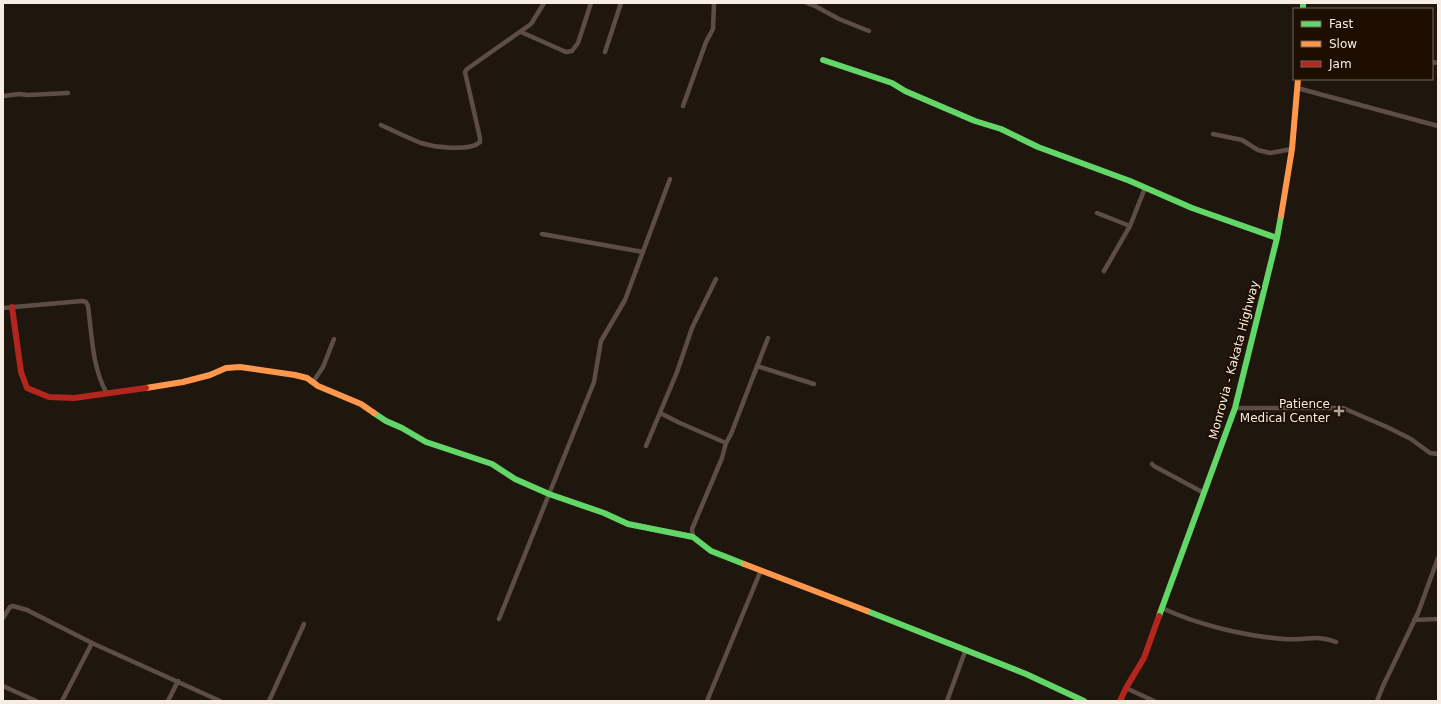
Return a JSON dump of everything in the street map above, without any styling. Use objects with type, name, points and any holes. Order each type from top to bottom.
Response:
[{"type":"main road","points":[[823,60],[892,84],[962,115],[1001,129],[1038,147],[1130,181],[1192,208],[1277,238]]},
{"type":"main road","name":"Monrovia - Kakata Highway","points":[[1120,701],[1144,658],[1235,408],[1277,238],[1292,149],[1298,80]]},
{"type":"main road","points":[[12,307],[21,372],[27,388],[48,397],[74,398],[106,392],[183,382],[210,375],[226,368],[240,367],[307,378],[318,386],[361,404],[386,421],[402,428],[426,442],[492,464],[515,479],[549,494],[604,513],[628,524],[694,537],[711,551],[966,649],[1026,674],[1084,701]]},
{"type":"street","points":[[381,125],[423,143],[453,148],[466,148],[477,145],[480,142],[480,138],[465,72],[467,69],[531,24],[544,3]]},
{"type":"street","points":[[521,32],[566,52],[572,51],[578,43],[591,3]]},
{"type":"street","points":[[605,52],[621,3]]},
{"type":"street","points":[[683,106],[706,42],[713,29],[714,3]]},
{"type":"street","points":[[807,3],[839,19],[869,31]]},
{"type":"street","points":[[1297,88],[1438,126]]},
{"type":"street","points":[[3,96],[18,94],[68,93]]},
{"type":"street","points":[[1213,134],[1242,140],[1258,150],[1270,154],[1292,149]]},
{"type":"street","points":[[499,619],[594,382],[601,341],[625,300],[670,179]]},
{"type":"street","points":[[1104,271],[1130,226],[1144,188]]},
{"type":"street","points":[[1097,213],[1130,226]]},
{"type":"street","points":[[542,234],[643,252]]},
{"type":"street","points":[[646,446],[677,372],[692,328],[716,278]]},
{"type":"street","points":[[3,308],[86,302],[88,306],[94,357],[100,381],[106,392]]},
{"type":"street","points":[[694,537],[692,529],[722,458],[726,442],[731,434],[768,338]]},
{"type":"street","points":[[313,382],[323,367],[334,339]]},
{"type":"street","points":[[757,366],[814,384]]},
{"type":"street","points":[[1235,408],[1343,408],[1411,439],[1430,453],[1438,454]]},
{"type":"street","points":[[660,413],[726,442]]},
{"type":"street","points":[[1152,464],[1204,493]]},
{"type":"street","points":[[1377,701],[1422,603],[1438,558]]},
{"type":"street","points":[[708,701],[761,570]]},
{"type":"street","points":[[3,618],[13,606],[27,610],[92,643],[220,701]]},
{"type":"street","points":[[1162,608],[1176,614],[1250,635],[1293,640],[1322,637],[1336,642]]},
{"type":"street","points":[[1414,620],[1438,619]]},
{"type":"street","points":[[269,701],[304,624]]},
{"type":"street","points":[[62,701],[92,643]]},
{"type":"street","points":[[947,701],[966,649]]},
{"type":"street","points":[[168,701],[178,681]]},
{"type":"street","points":[[3,686],[36,701]]},
{"type":"street","points":[[1126,688],[1154,701]]},
{"type":"traffic: fast","points":[[1303,3],[1303,8]]},
{"type":"traffic: fast","points":[[823,60],[892,83],[905,91],[975,121],[1001,129],[1038,147],[1130,181],[1192,208],[1277,238]]},
{"type":"traffic: fast","points":[[1159,616],[1235,408],[1277,238],[1281,216]]},
{"type":"traffic: fast","points":[[374,413],[426,442],[492,464],[515,479],[549,494],[604,513],[628,524],[693,537],[711,551],[744,564]]},
{"type":"traffic: fast","points":[[867,611],[1026,674],[1084,701]]},
{"type":"traffic: slow","points":[[1281,216],[1292,149],[1298,80]]},
{"type":"traffic: slow","points":[[146,388],[183,382],[210,375],[226,368],[240,367],[307,378],[318,386],[361,404],[374,413]]},
{"type":"traffic: slow","points":[[744,564],[867,611]]},
{"type":"traffic: jam","points":[[12,307],[21,372],[27,388],[49,397],[74,398],[146,388]]},
{"type":"traffic: jam","points":[[1120,701],[1144,658],[1159,616]]},
{"type":"place","name":"Patience Medical Center","points":[[1339,411]]}]
